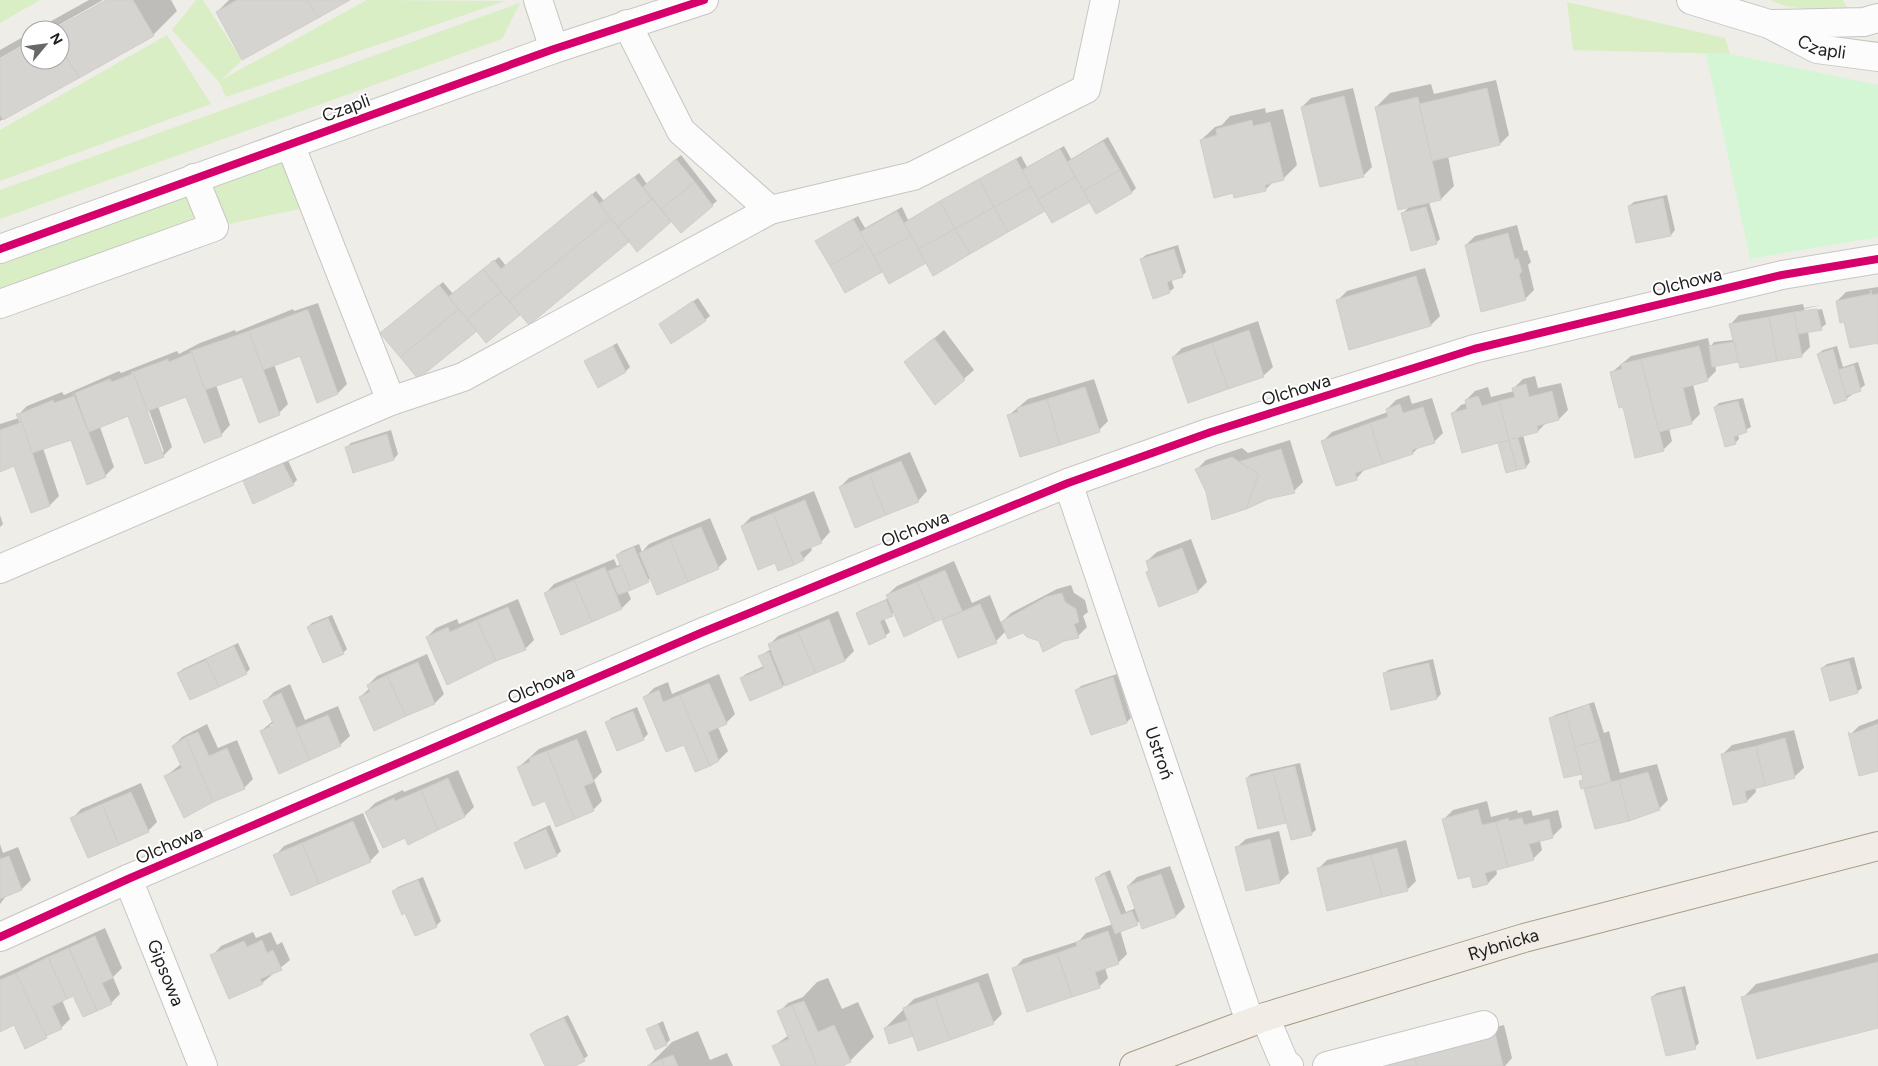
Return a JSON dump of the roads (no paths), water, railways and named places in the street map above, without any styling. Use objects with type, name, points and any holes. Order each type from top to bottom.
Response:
[{"type":"main road","name":"Rybnicka","points":[[1134,1066],[1257,1020],[1524,938],[1878,846]]},
{"type":"street","points":[[538,0],[554,48]]},
{"type":"street","name":"Czapli","points":[[0,250],[554,48],[704,0]]},
{"type":"street","points":[[0,569],[391,401],[463,377],[770,210],[913,176],[1086,89],[1106,0]]},
{"type":"street","name":"Czapli","points":[[1691,0],[1769,24],[1817,49],[1878,57]]},
{"type":"street","name":"Czapli","points":[[1769,24],[1864,22],[1878,18]]},
{"type":"street","points":[[627,24],[681,131],[770,210]]},
{"type":"street","points":[[290,144],[391,401]]},
{"type":"street","points":[[0,304],[214,228],[194,178]]},
{"type":"street","name":"Olchowa","points":[[0,937],[128,879],[694,636],[1068,484],[1210,432],[1474,350],[1782,275],[1878,259]]},
{"type":"street","name":"Ustroń","points":[[1068,484],[1257,1020],[1284,1062],[1289,1066]]},
{"type":"street","name":"Gipsowa","points":[[128,879],[203,1066]]},
{"type":"street","points":[[1327,1066],[1484,1025]]}]
